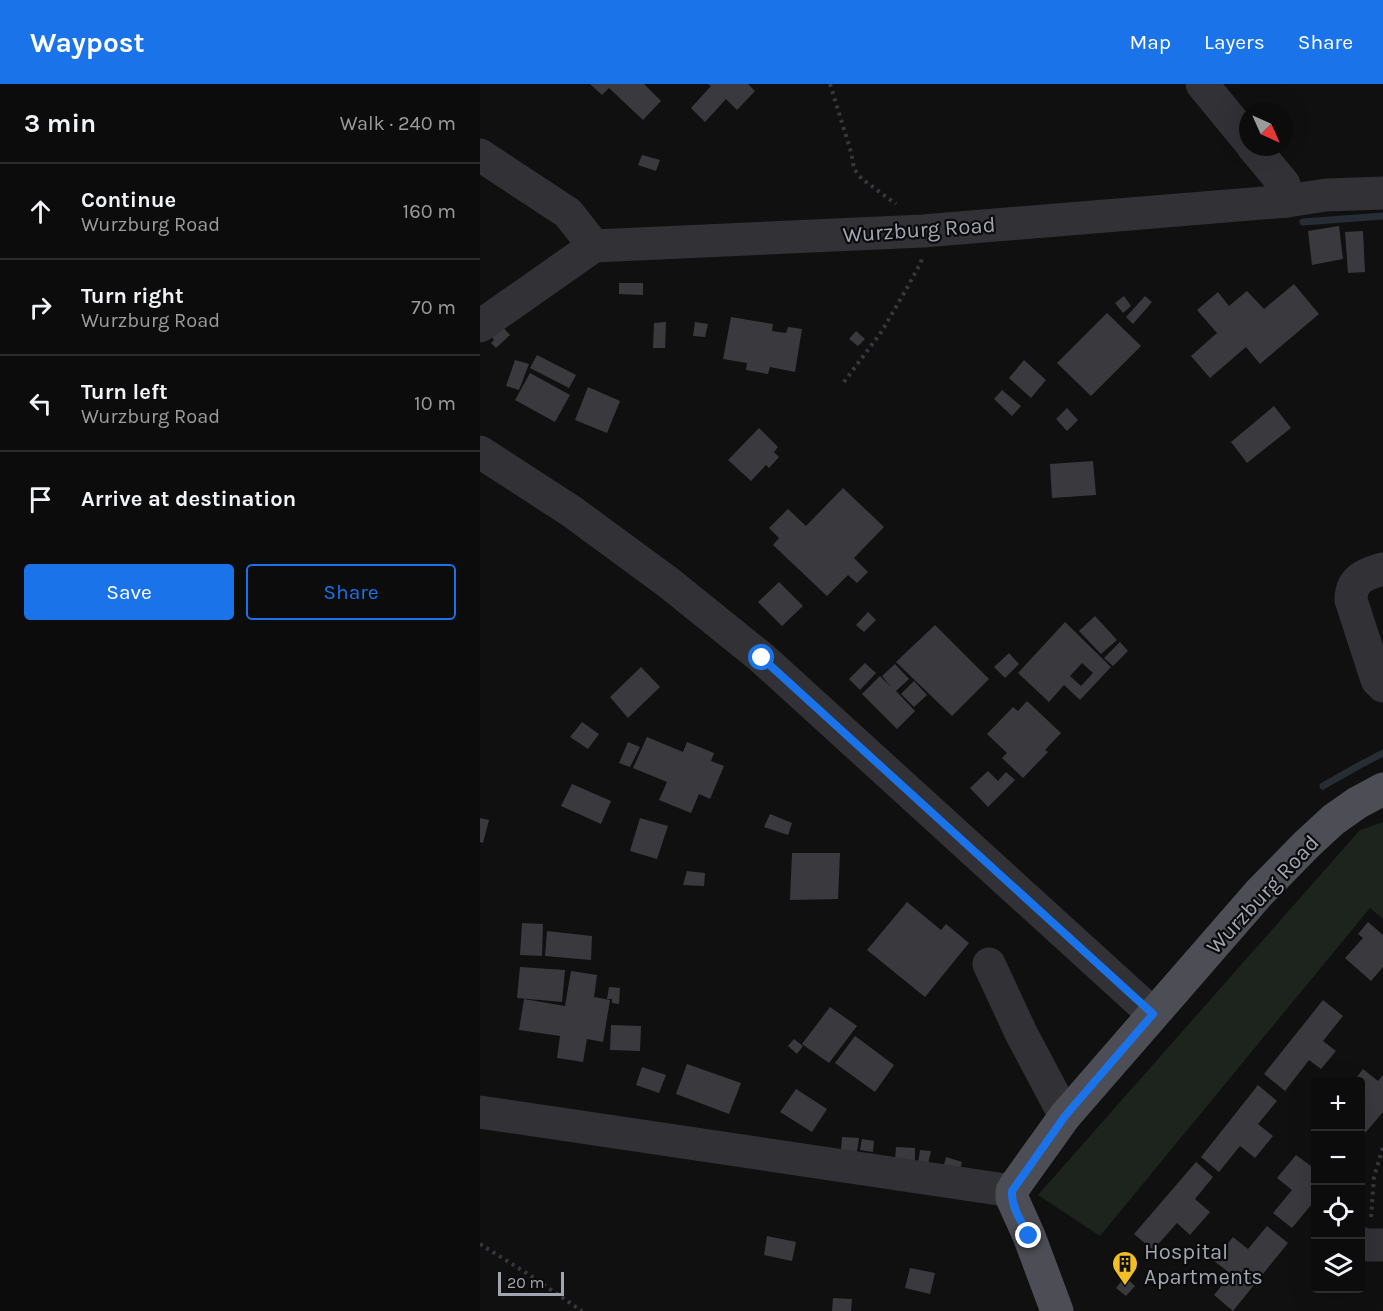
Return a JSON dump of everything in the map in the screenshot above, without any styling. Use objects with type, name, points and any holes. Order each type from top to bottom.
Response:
[{"type":"main road","name":"Wurzburg Road","points":[[1012,1191],[1065,1116],[1259,893],[1306,844],[1333,820],[1357,803],[1383,789]]},
{"type":"main road","points":[[1012,1191],[1014,1206],[1029,1236],[1057,1311]]},
{"type":"street","points":[[1202,84],[1239,129]]},
{"type":"street","points":[[480,155],[568,213],[594,246],[480,326]]},
{"type":"street","points":[[1261,156],[1284,184],[1287,201]]},
{"type":"street","name":"Wurzburg Road","points":[[594,246],[923,231],[1287,201],[1326,195],[1383,193]]},
{"type":"street","points":[[480,452],[571,511],[669,583],[762,658],[1153,1014]]},
{"type":"street","points":[[1383,569],[1365,574],[1356,582],[1351,591],[1377,680],[1383,686]]},
{"type":"street","points":[[989,964],[1021,1033],[1065,1116]]},
{"type":"street","points":[[480,1112],[1012,1191]]},
{"type":"path","points":[[831,84],[854,169],[862,179],[899,207],[923,231],[926,242],[921,262],[882,331],[844,382]]},
{"type":"path","points":[[1370,1244],[1374,1177],[1383,1147]]},
{"type":"path","points":[[480,1244],[582,1311]]},
{"type":"shaded area","points":[[1383,822],[1383,919],[1370,908],[1100,1236],[1038,1195],[1360,830]]},
{"type":"building","points":[[590,84],[644,84],[661,101],[643,120],[609,88],[602,95]]},
{"type":"building","points":[[708,84],[748,84],[755,91],[737,110],[726,99],[705,122],[691,108],[711,86]]},
{"type":"building","points":[[642,155],[660,160],[656,171],[638,165]]},
{"type":"building","points":[[1339,226],[1343,259],[1312,265],[1308,231]]},
{"type":"building","points":[[1363,231],[1365,272],[1348,273],[1345,232]]},
{"type":"building","points":[[619,283],[643,283],[643,295],[619,294]]},
{"type":"building","points":[[1294,284],[1319,314],[1260,364],[1246,347],[1210,378],[1191,356],[1217,333],[1197,310],[1218,292],[1229,306],[1247,291],[1264,309]]},
{"type":"building","points":[[1124,296],[1131,306],[1123,313],[1115,303]]},
{"type":"building","points":[[1145,296],[1152,302],[1133,324],[1126,317]]},
{"type":"building","points":[[1107,313],[1141,346],[1091,396],[1057,363]]},
{"type":"building","points":[[731,317],[773,324],[772,331],[786,333],[788,327],[802,329],[795,372],[770,367],[768,374],[746,370],[747,363],[723,359]]},
{"type":"building","points":[[496,320],[510,335],[496,348],[491,343],[494,340],[485,329]]},
{"type":"building","points":[[666,322],[665,348],[653,348],[654,323]]},
{"type":"building","points":[[695,322],[708,324],[705,337],[693,336]]},
{"type":"building","points":[[856,331],[865,339],[858,346],[849,339]]},
{"type":"building","points":[[537,355],[576,375],[569,388],[530,368]]},
{"type":"building","points":[[515,360],[529,364],[519,390],[506,386]]},
{"type":"building","points":[[1024,360],[1046,380],[1031,398],[1009,378]]},
{"type":"building","points":[[530,373],[570,395],[555,422],[515,400]]},
{"type":"building","points":[[588,387],[620,401],[607,433],[575,420]]},
{"type":"building","points":[[1002,390],[1021,406],[1012,416],[994,399]]},
{"type":"building","points":[[1274,406],[1291,428],[1247,463],[1231,442]]},
{"type":"building","points":[[1067,408],[1078,420],[1067,431],[1056,419]]},
{"type":"building","points":[[759,428],[778,447],[774,452],[779,457],[769,468],[766,465],[751,481],[728,460]]},
{"type":"building","points":[[1093,461],[1096,495],[1052,498],[1050,464]]},
{"type":"building","points":[[843,488],[884,527],[854,558],[868,572],[857,583],[848,575],[827,596],[773,545],[779,538],[769,528],[788,509],[806,526]]},
{"type":"building","points":[[779,582],[803,606],[782,626],[758,602]]},
{"type":"building","points":[[868,612],[876,620],[864,632],[856,625]]},
{"type":"building","points":[[1095,616],[1117,640],[1101,654],[1079,631]]},
{"type":"building","points":[[1065,622],[1111,667],[1080,700],[1064,685],[1049,702],[1018,673]],"holes":[[[1082,663],[1093,673],[1081,686],[1070,676]]]},
{"type":"building","points":[[935,625],[989,679],[952,716],[896,662]]},
{"type":"building","points":[[1120,642],[1128,651],[1113,666],[1104,658]]},
{"type":"building","points":[[1009,653],[1019,664],[1005,678],[994,667]]},
{"type":"building","points":[[865,663],[876,673],[860,690],[849,679]]},
{"type":"building","points":[[895,664],[909,679],[896,691],[915,711],[897,729],[862,694],[880,676],[891,687],[882,676]]},
{"type":"building","points":[[641,667],[660,687],[628,718],[610,697]]},
{"type":"building","points":[[914,681],[927,695],[914,707],[901,694]]},
{"type":"building","points":[[1027,701],[1061,733],[1045,750],[1048,752],[1023,778],[1002,758],[1007,753],[987,734],[1013,707],[1018,711]]},
{"type":"building","points":[[582,722],[599,734],[588,749],[570,737]]},
{"type":"building","points":[[647,737],[683,752],[687,742],[714,753],[711,761],[724,766],[710,799],[699,794],[691,813],[659,800],[667,782],[633,768]]},
{"type":"building","points":[[628,742],[640,747],[630,767],[619,763]]},
{"type":"building","points":[[988,771],[998,781],[1006,772],[1015,780],[988,807],[970,788]]},
{"type":"building","points":[[572,784],[611,801],[601,824],[561,806]]},
{"type":"building","points":[[770,814],[792,823],[788,835],[764,827]]},
{"type":"building","points":[[480,818],[489,820],[483,843],[480,842]]},
{"type":"building","points":[[640,818],[668,826],[657,859],[630,851]]},
{"type":"building","points":[[792,853],[840,853],[838,899],[790,900]]},
{"type":"building","points":[[687,871],[705,873],[704,886],[683,885]]},
{"type":"building","points":[[907,902],[941,930],[946,924],[969,943],[925,997],[867,950]]},
{"type":"building","points":[[1368,922],[1383,935],[1383,967],[1371,981],[1345,958],[1363,938],[1358,934]]},
{"type":"building","points":[[522,923],[543,924],[542,956],[520,955]]},
{"type":"building","points":[[547,931],[592,936],[591,960],[545,956]]},
{"type":"building","points":[[520,967],[565,970],[562,1002],[517,998]]},
{"type":"building","points":[[571,971],[597,975],[594,997],[610,1000],[603,1042],[587,1039],[583,1062],[557,1058],[560,1036],[519,1030],[524,999],[565,1006]]},
{"type":"building","points":[[609,987],[620,988],[619,1004],[612,1003],[612,999],[607,999]]},
{"type":"building","points":[[1323,1000],[1343,1016],[1323,1041],[1336,1051],[1321,1069],[1309,1060],[1285,1091],[1264,1074]]},
{"type":"building","points":[[830,1007],[857,1026],[829,1063],[802,1044]]},
{"type":"building","points":[[611,1025],[641,1026],[640,1051],[610,1050]]},
{"type":"building","points":[[855,1036],[894,1065],[875,1092],[835,1063]]},
{"type":"building","points":[[794,1039],[803,1046],[797,1054],[788,1046]]},
{"type":"building","points":[[687,1064],[741,1083],[729,1114],[676,1094]]},
{"type":"building","points":[[642,1067],[666,1075],[659,1093],[636,1085]]},
{"type":"building","points":[[1363,1069],[1378,1081],[1383,1075],[1383,1112],[1365,1133],[1365,1077],[1357,1077]]},
{"type":"building","points":[[1258,1085],[1277,1101],[1258,1124],[1273,1136],[1255,1158],[1240,1146],[1219,1172],[1201,1157]]},
{"type":"building","points":[[796,1089],[827,1109],[812,1132],[780,1112]]},
{"type":"building","points":[[842,1137],[859,1138],[857,1152],[841,1150]]},
{"type":"building","points":[[862,1139],[874,1141],[873,1152],[860,1150]]},
{"type":"building","points":[[896,1147],[915,1148],[915,1161],[895,1161]]},
{"type":"building","points":[[920,1150],[931,1151],[928,1164],[918,1163]]},
{"type":"building","points":[[1296,1155],[1311,1166],[1311,1205],[1292,1228],[1273,1213],[1292,1190],[1277,1178]]},
{"type":"building","points":[[946,1157],[962,1162],[959,1174],[943,1169]]},
{"type":"building","points":[[1196,1162],[1213,1177],[1195,1199],[1210,1212],[1190,1235],[1177,1223],[1153,1250],[1134,1234]]},
{"type":"building","points":[[1267,1226],[1288,1243],[1233,1311],[1214,1295],[1231,1274],[1214,1261],[1233,1237],[1248,1249]]},
{"type":"building","points":[[767,1236],[796,1242],[792,1261],[764,1255]]},
{"type":"building","points":[[910,1268],[935,1273],[930,1294],[905,1288]]},
{"type":"building","name":"Hospital Apartments","points":[[1125,1277],[1135,1286],[1126,1296],[1116,1288]]},
{"type":"building","points":[[833,1298],[852,1299],[851,1311],[832,1311]]},
{"type":"waterway","points":[[1303,222],[1383,216]]},
{"type":"waterway","points":[[1323,786],[1383,753]]},
{"type":"place","name":"Hospital Apartments","points":[[1125,1287]]},
{"type":"route","points":[[762,658],[1153,1014],[1065,1116],[1012,1191],[1014,1206],[1029,1236]]}]
